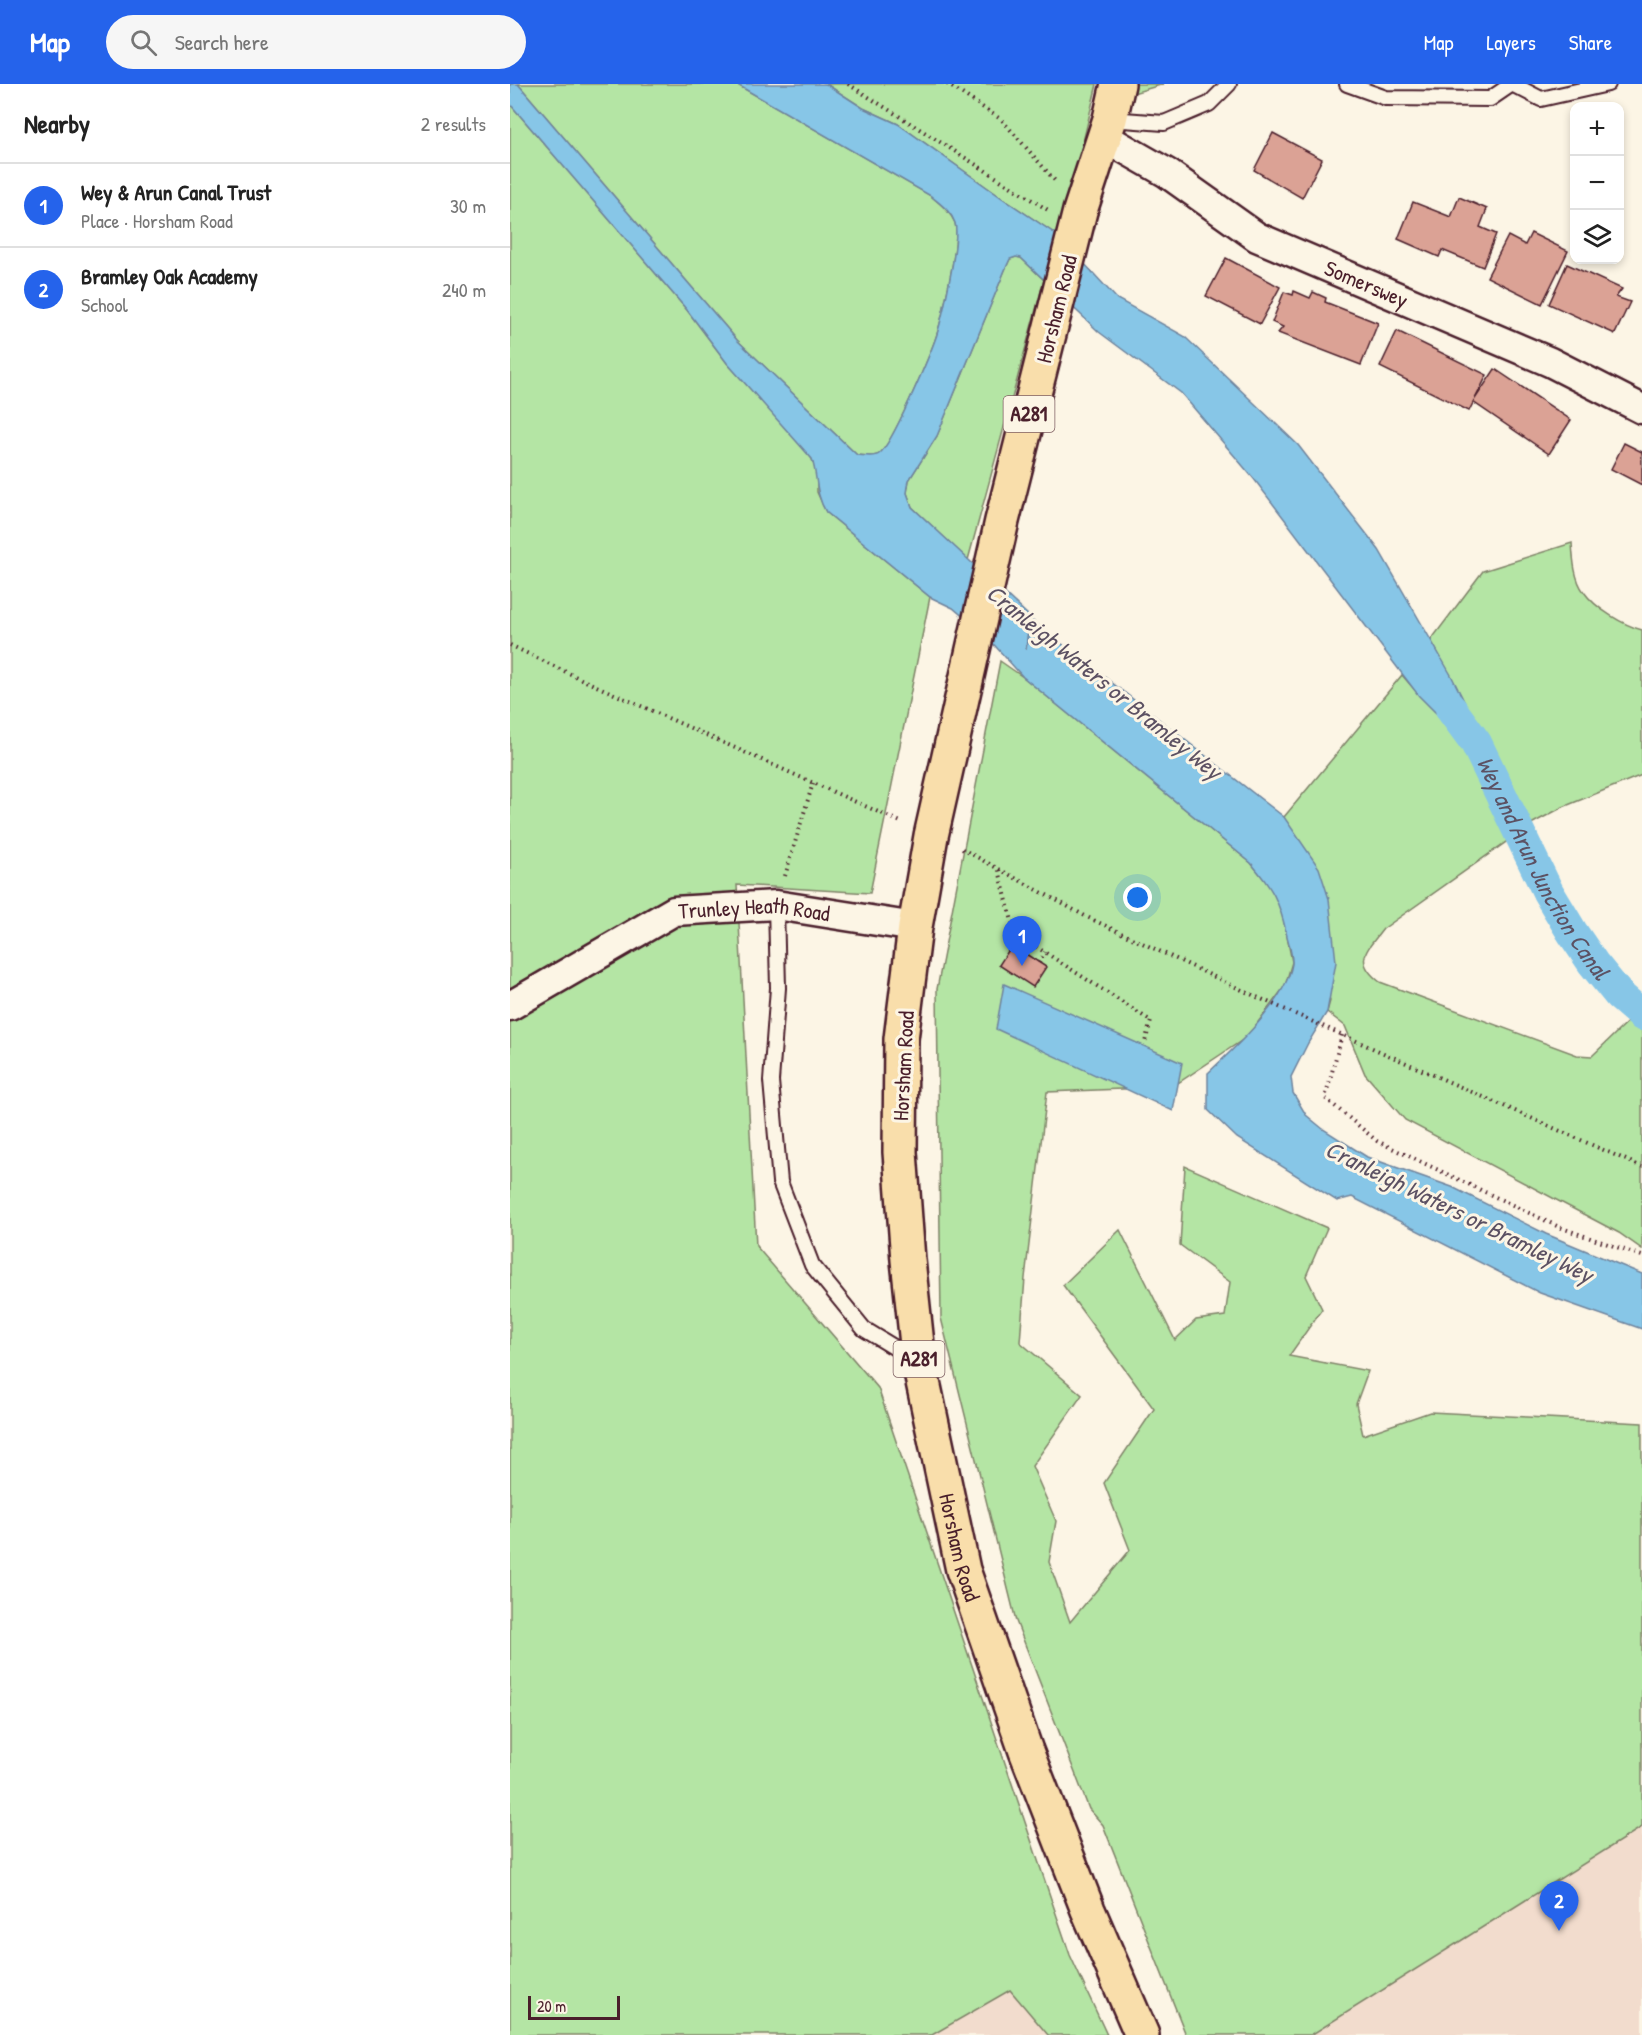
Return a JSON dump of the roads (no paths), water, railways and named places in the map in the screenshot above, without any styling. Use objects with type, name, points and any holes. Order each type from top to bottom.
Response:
[{"type":"main road","name":"Horsham Road","points":[[1118,84],[1107,128],[1074,213],[1056,308],[1002,521],[972,652],[943,840],[915,927],[901,1039],[900,1152],[919,1363],[963,1570],[1026,1751],[1088,1910],[1142,2035]]},
{"type":"street","name":"Somerswey","points":[[1107,128],[1257,237],[1550,362],[1642,409]]},
{"type":"street","name":"Trunley Heath Road","points":[[510,1006],[674,911],[776,905],[915,927]]},
{"type":"lane","points":[[1107,128],[1164,123],[1209,104],[1228,84]]},
{"type":"lane","points":[[1347,84],[1386,98],[1479,99],[1490,99],[1512,84],[1541,99],[1608,84]]},
{"type":"lane","points":[[776,905],[778,988],[771,1081],[780,1182],[812,1265],[864,1329],[919,1363]]},
{"type":"water","name":"Cranleigh Waters or Bramley Wey","points":[[510,84],[518,84],[737,340],[857,455],[877,455],[885,447],[901,419],[925,365],[935,340],[946,299],[955,246],[955,223],[948,211],[931,196],[736,84],[826,84],[863,108],[898,124],[1060,237],[1117,299],[1184,336],[1298,445],[1379,550],[1451,675],[1471,715],[1476,743],[1445,722],[1419,696],[1254,479],[1181,393],[1099,332],[1021,258],[1010,259],[937,436],[909,480],[907,493],[912,507],[1029,616],[1026,650],[1030,619],[1284,817],[1319,868],[1329,899],[1336,962],[1327,1012],[1291,1077],[1293,1093],[1306,1115],[1323,1129],[1367,1157],[1452,1187],[1546,1234],[1642,1274],[1642,1329],[1540,1293],[1352,1197],[1337,1201],[1237,1138],[1208,1110],[1208,1073],[1245,1037],[1270,1008],[1288,978],[1292,964],[1281,911],[1264,880],[1251,863],[1023,677],[988,638],[953,608],[930,597],[826,512],[818,492],[812,459],[727,363],[687,310],[510,104]]},
{"type":"water","points":[[1004,984],[1182,1063],[1173,1111],[996,1029]]},
{"type":"waterway","name":"Wey and Arun Junction Canal","points":[[1451,709],[1476,743],[1548,892],[1572,932],[1619,995],[1642,1015]]},
{"type":"place","name":"Wey & Arun Canal Trust","points":[[1022,966]]},
{"type":"place","name":"Bramley Oak Academy","points":[[1559,1931]]}]
